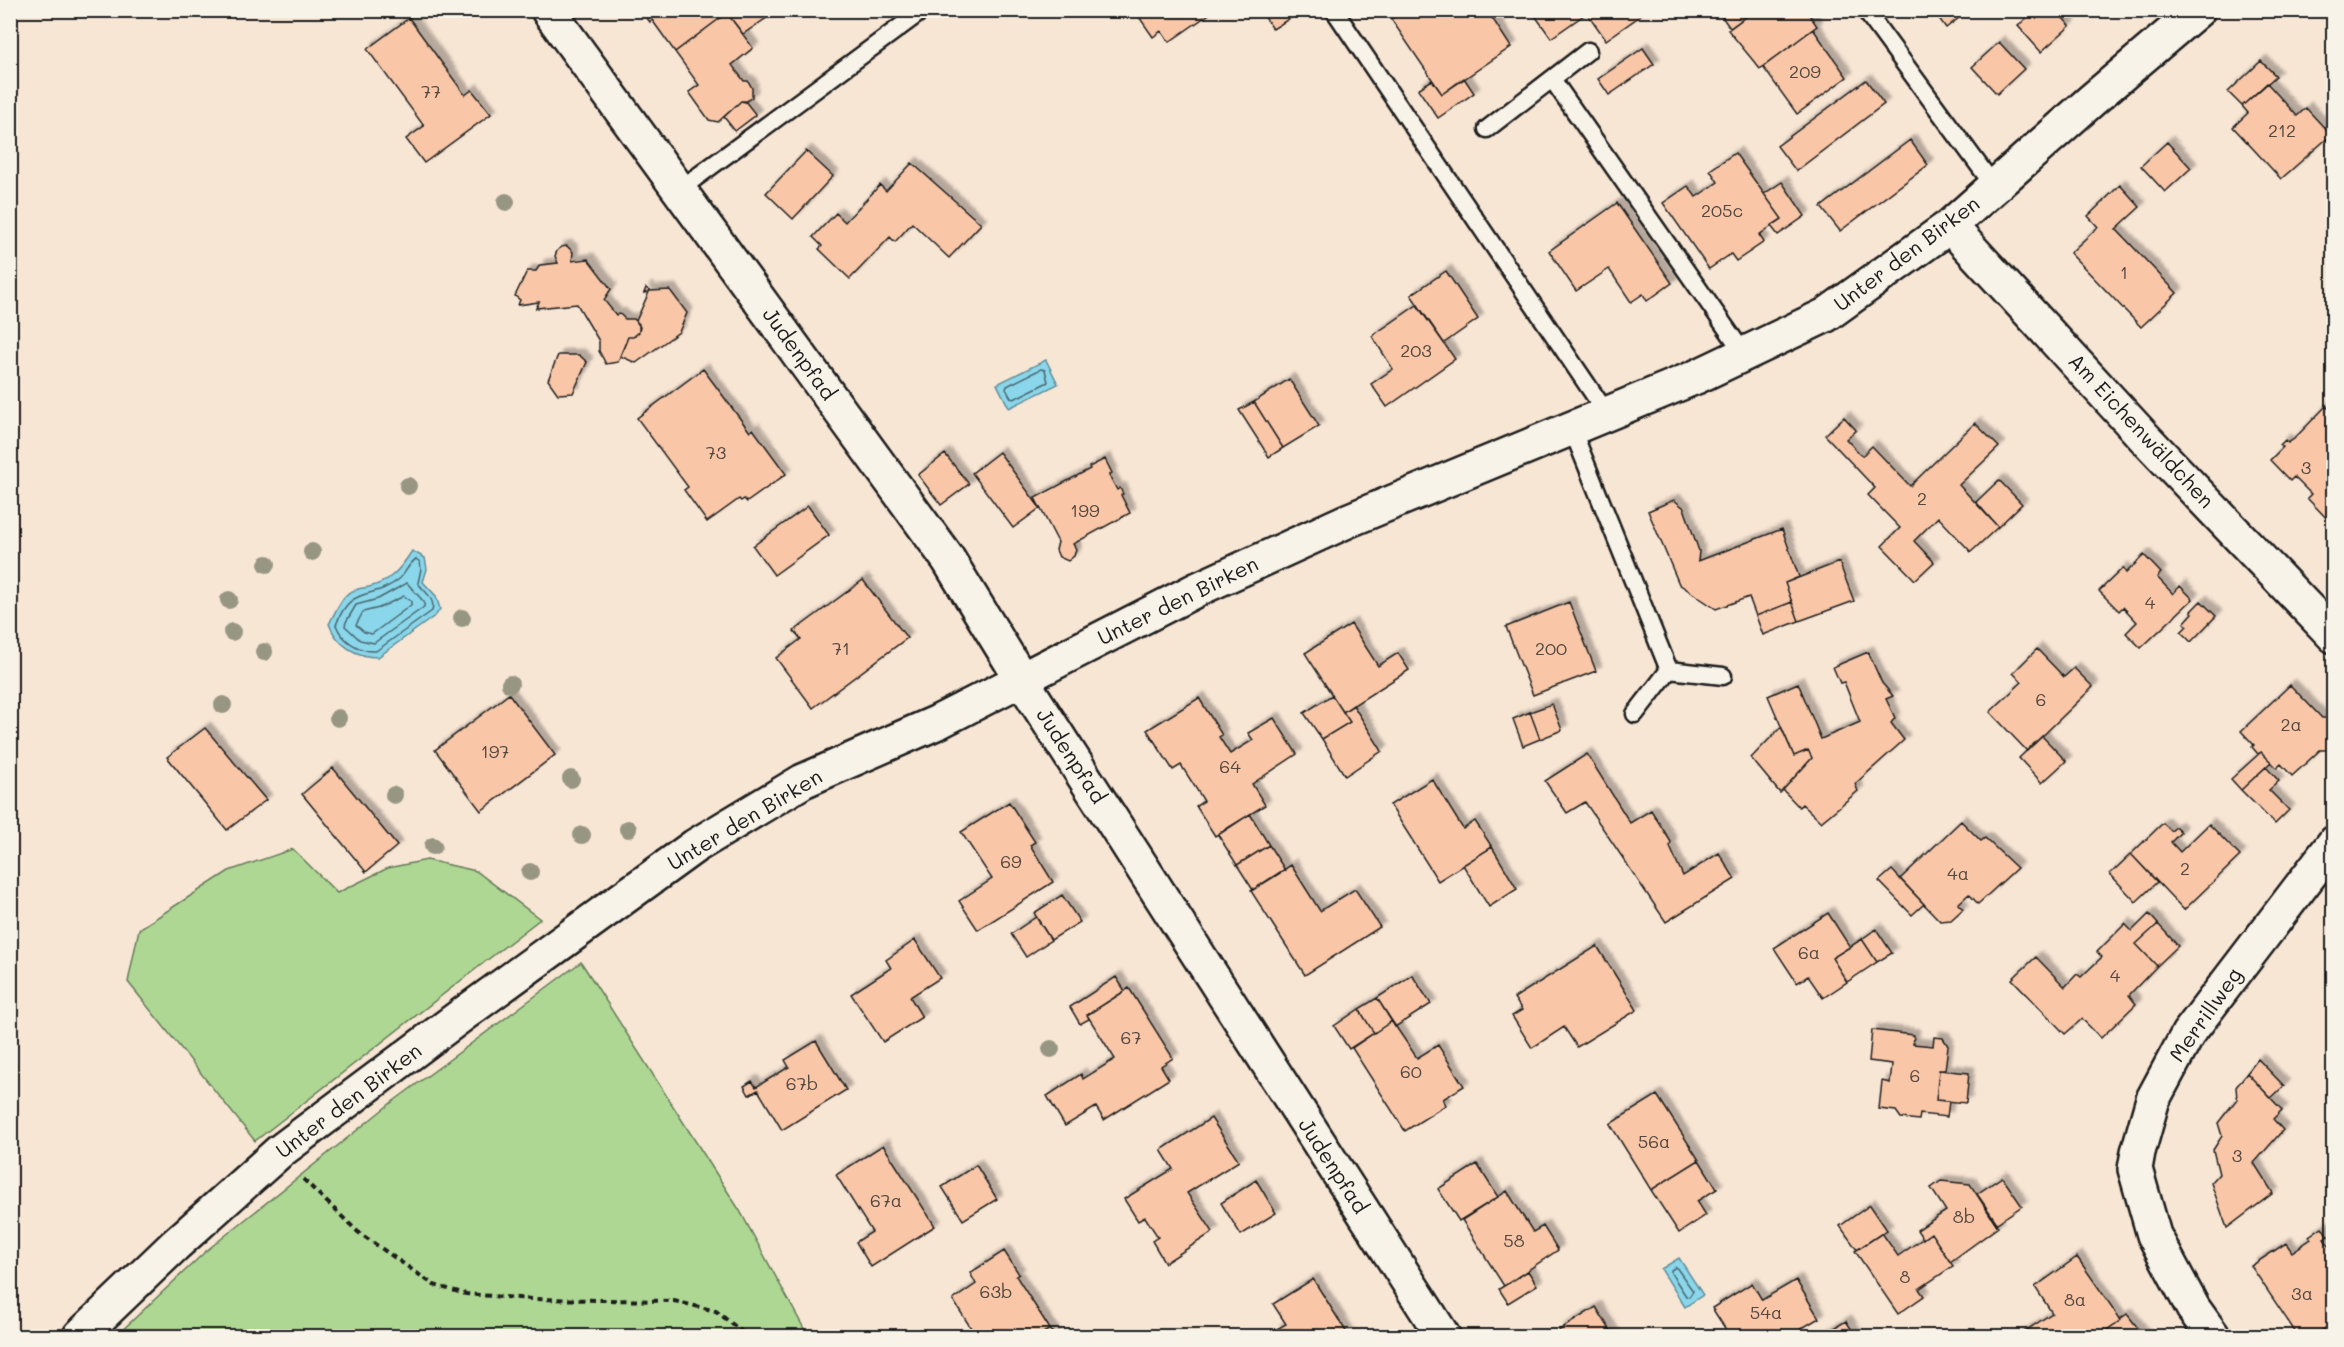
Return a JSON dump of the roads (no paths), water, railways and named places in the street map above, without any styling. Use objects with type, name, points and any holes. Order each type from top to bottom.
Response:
[{"type":"street","name":"Judenpfad","points":[[548,10],[948,559],[1022,680],[1443,1336]]},
{"type":"street","name":"Unter den Birken","points":[[80,1336],[279,1152],[462,1015],[695,846],[803,781],[938,722],[1198,588],[1347,521],[1745,355],[1826,315],[1950,226],[2198,10]]},
{"type":"street","name":"Am Eichenwäldchen","points":[[1950,226],[2145,438],[2334,636]]},
{"type":"street","name":"Merrillweg","points":[[2213,1336],[2193,1308],[2154,1234],[2135,1169],[2138,1152],[2153,1099],[2188,1034],[2334,843]]},
{"type":"lane","points":[[679,189],[923,10]]},
{"type":"lane","points":[[1334,10],[1607,414]]},
{"type":"lane","points":[[1865,10],[1994,186]]},
{"type":"lane","points":[[1487,129],[1588,51]]},
{"type":"lane","points":[[1552,79],[1745,355]]},
{"type":"lane","points":[[1572,429],[1669,670]]},
{"type":"lane","points":[[1669,670],[1723,676]]},
{"type":"lane","points":[[1635,714],[1669,670]]},
{"type":"water","points":[[1046,360],[1058,384],[1009,408],[997,384]]},
{"type":"water","points":[[412,551],[425,558],[427,569],[423,582],[436,596],[440,609],[436,615],[378,657],[362,655],[342,644],[329,624],[341,601],[351,591],[376,585],[389,578]]},
{"type":"water","points":[[1679,1258],[1703,1295],[1685,1307],[1661,1269]]}]
